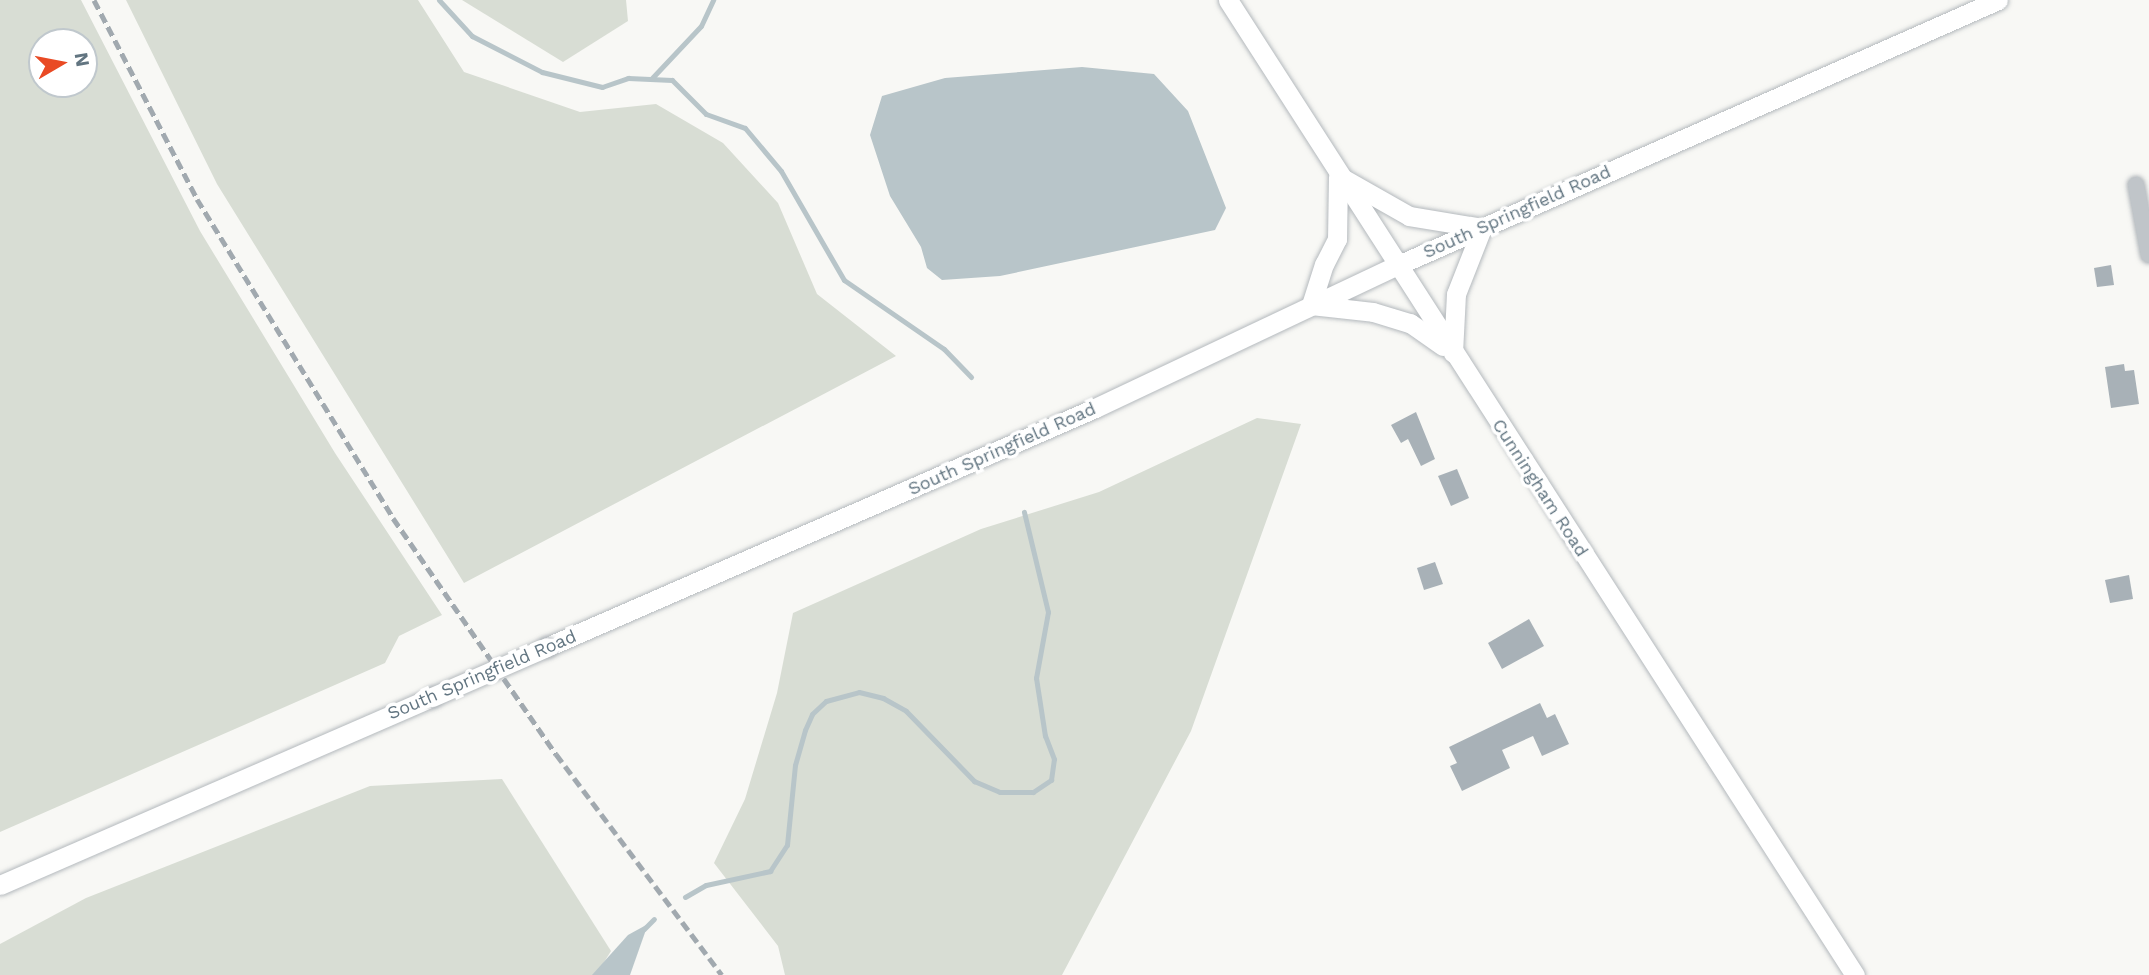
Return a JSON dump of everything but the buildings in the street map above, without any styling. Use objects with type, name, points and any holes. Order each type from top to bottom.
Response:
[{"type":"main road","name":"Cunningham Road","points":[[1228,0],[1396,266],[1855,975]]},
{"type":"main road","name":"South Springfield Road","points":[[0,884],[1095,408],[1396,266],[1998,0]]},
{"type":"main road","points":[[1338,175],[1383,205],[1409,216],[1482,228],[1455,294],[1453,352]]},
{"type":"main road","points":[[1338,175],[1337,239],[1324,264],[1311,305],[1373,312],[1410,323],[1453,352]]},
{"type":"street","points":[[2136,185],[2149,255]]},
{"type":"shaded area","points":[[0,0],[81,0],[95,28],[28,28],[28,98],[98,98],[98,33],[200,231],[335,453],[442,615],[399,636],[385,663],[0,832]]},
{"type":"shaded area","points":[[126,0],[418,0],[464,72],[580,112],[656,104],[723,143],[778,203],[817,294],[896,356],[464,583],[217,184]]},
{"type":"shaded area","points":[[462,0],[626,0],[628,21],[563,62]]},
{"type":"shaded area","points":[[1082,67],[1154,74],[1188,111],[1226,208],[1215,230],[1000,276],[942,280],[927,268],[921,247],[890,196],[870,135],[882,96],[945,78]]},
{"type":"shaded area","points":[[1257,418],[1301,424],[1191,731],[1062,975],[785,975],[778,946],[714,863],[745,799],[777,693],[793,613],[981,529],[1099,492]]},
{"type":"shaded area","points":[[502,779],[611,951],[596,975],[0,975],[0,944],[86,898],[370,786]]},
{"type":"shaded area","points":[[648,924],[630,975],[592,975],[628,935]]},
{"type":"waterway","points":[[439,0],[472,36],[542,72],[602,87],[628,78],[672,80],[706,114],[745,128],[781,171],[844,280],[944,349],[971,377]]},
{"type":"waterway","points":[[652,78],[701,26],[713,0]]},
{"type":"waterway","points":[[685,897],[706,885],[770,871],[787,845],[795,765],[805,730],[812,714],[826,701],[859,692],[883,698],[906,711],[974,781],[1000,792],[1033,792],[1051,780],[1054,759],[1045,736],[1036,678],[1048,612],[1024,512]]},
{"type":"waterway","points":[[644,929],[654,919]]},
{"type":"railway","points":[[94,0],[197,199],[393,518],[556,754],[722,975]]}]
